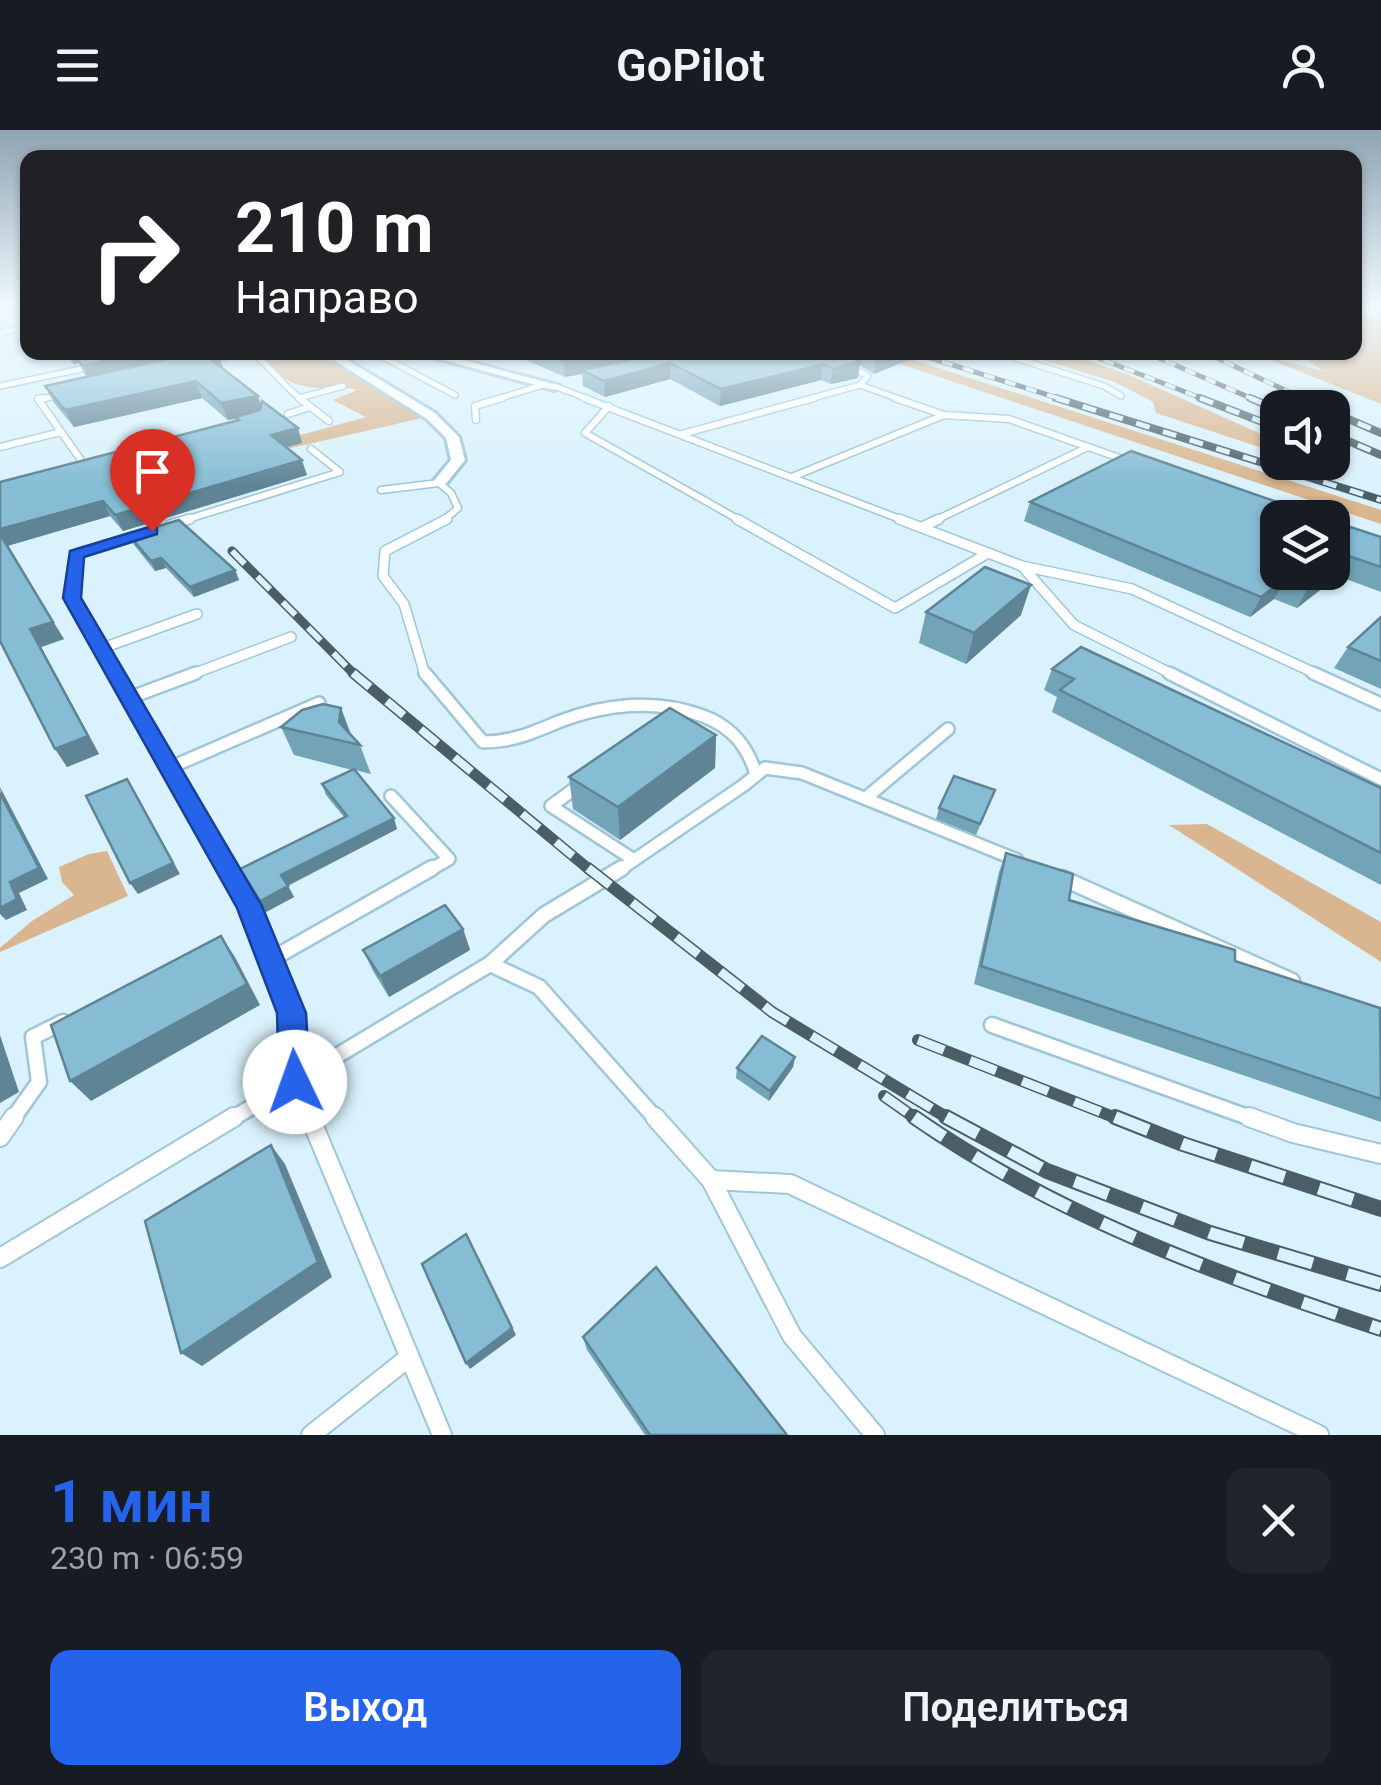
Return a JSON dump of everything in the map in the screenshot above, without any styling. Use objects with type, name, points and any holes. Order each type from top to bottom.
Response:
[{"type":"street","points":[[347,365],[431,416],[452,438],[458,460],[440,483]]},
{"type":"street","points":[[473,365],[550,385]]},
{"type":"lane","points":[[0,377],[3,385],[104,365]]},
{"type":"lane","points":[[263,365],[329,422]]},
{"type":"lane","points":[[398,365],[455,395]]},
{"type":"lane","points":[[682,434],[860,385],[868,376],[847,365]]},
{"type":"lane","points":[[1038,365],[1104,386],[1121,396]]},
{"type":"lane","points":[[550,385],[1022,566],[1132,589],[1381,704]]},
{"type":"lane","points":[[476,420],[474,406],[550,385],[570,385]]},
{"type":"lane","points":[[860,385],[944,416],[1009,419],[1142,466]]},
{"type":"lane","points":[[298,398],[343,386]]},
{"type":"lane","points":[[76,391],[38,399],[83,463]]},
{"type":"lane","points":[[288,414],[310,406]]},
{"type":"lane","points":[[609,406],[585,433],[896,608],[988,553]]},
{"type":"lane","points":[[792,477],[944,416]]},
{"type":"lane","points":[[0,447],[60,432]]},
{"type":"lane","points":[[922,527],[1088,447]]},
{"type":"lane","points":[[311,449],[340,472],[76,554],[72,598],[249,906],[292,1013],[295,1082],[442,1435]]},
{"type":"lane","points":[[66,468],[101,459]]},
{"type":"lane","points":[[381,490],[440,483],[451,493],[458,508],[447,521],[400,540],[385,551],[383,576],[404,604],[426,677],[483,742],[512,744],[570,718],[628,704],[682,706],[722,723],[750,751],[755,771]]},
{"type":"lane","points":[[1022,566],[1074,625],[1381,779]]},
{"type":"lane","points":[[100,649],[197,614]]},
{"type":"lane","points":[[129,698],[291,636]]},
{"type":"lane","points":[[169,768],[318,703]]},
{"type":"lane","points":[[868,797],[948,729]]},
{"type":"lane","points":[[0,1256],[490,964],[544,915],[744,785],[755,771],[770,767],[788,770],[868,797],[920,824],[1038,868]]},
{"type":"lane","points":[[599,772],[551,806],[634,860]]},
{"type":"lane","points":[[270,960],[449,859],[391,796]]},
{"type":"lane","points":[[1056,876],[1309,988]]},
{"type":"lane","points":[[490,964],[540,987],[711,1180],[792,1336],[875,1435]]},
{"type":"lane","points":[[0,1137],[39,1082],[33,1037],[84,1011]]},
{"type":"lane","points":[[992,1025],[1293,1133],[1381,1154]]},
{"type":"lane","points":[[711,1180],[790,1184],[1319,1435]]},
{"type":"lane","points":[[311,1435],[408,1358]]},
{"type":"shaded area","points":[[265,365],[346,365],[431,416],[225,463],[231,454],[366,417],[333,400],[357,390],[298,384]]},
{"type":"shaded area","points":[[903,365],[929,365],[1260,471],[1260,480],[1288,480],[1350,500],[1309,500]]},
{"type":"shaded area","points":[[1059,365],[1101,365],[1129,375],[1260,433],[1260,447],[1156,413],[1153,402],[1115,382]]},
{"type":"shaded area","points":[[1284,365],[1323,371],[1315,365],[1381,365],[1381,404]]},
{"type":"shaded area","points":[[1350,500],[1381,510],[1381,524],[1350,514]]},
{"type":"shaded area","points":[[1207,824],[1381,922],[1381,962],[1169,825]]},
{"type":"shaded area","points":[[107,851],[128,896],[0,952],[32,921],[74,895],[62,882],[59,867]]},
{"type":"building","points":[[141,365],[218,365],[258,396],[221,403],[196,381],[65,410],[45,386]]},
{"type":"building","points":[[606,365],[663,365],[604,381],[582,370]]},
{"type":"building","points":[[674,365],[819,365],[721,389]]},
{"type":"building","points":[[262,401],[298,428],[271,435],[302,460],[115,515],[103,501],[0,529],[0,482],[239,420],[235,417],[260,410]]},
{"type":"building","points":[[1131,451],[1271,500],[1260,500],[1260,590],[1270,590],[1261,597],[1030,502]]},
{"type":"building","points":[[179,520],[235,570],[190,587],[161,558],[151,561],[129,535]]},
{"type":"building","points":[[1350,527],[1381,537],[1381,567],[1350,556]]},
{"type":"building","points":[[0,534],[53,622],[30,629],[88,736],[55,749],[0,641]]},
{"type":"building","points":[[985,567],[1031,585],[974,633],[926,612]]},
{"type":"building","points":[[1381,617],[1381,661],[1348,647]]},
{"type":"building","points":[[1081,647],[1381,788],[1381,853],[1060,690],[1074,679],[1052,669]]},
{"type":"building","points":[[323,704],[341,708],[339,722],[360,745],[281,727],[302,710]]},
{"type":"building","points":[[670,708],[716,735],[618,807],[569,777]]},
{"type":"building","points":[[354,769],[394,818],[281,875],[288,886],[260,901],[240,869],[347,816],[322,784]]},
{"type":"building","points":[[954,776],[995,790],[980,824],[939,808]]},
{"type":"building","points":[[127,779],[173,863],[130,883],[86,796]]},
{"type":"building","points":[[0,793],[39,868],[10,882],[17,899],[0,908]]},
{"type":"building","points":[[1006,853],[1073,874],[1069,900],[1235,950],[1235,961],[1380,1008],[1381,1099],[981,966]]},
{"type":"building","points":[[445,905],[463,929],[380,976],[363,950]]},
{"type":"building","points":[[221,936],[247,984],[70,1081],[51,1025]]},
{"type":"building","points":[[762,1036],[795,1057],[770,1091],[737,1068]]},
{"type":"building","points":[[271,1145],[318,1262],[181,1353],[145,1221]]},
{"type":"building","points":[[466,1234],[512,1328],[466,1363],[422,1264]]},
{"type":"building","points":[[656,1267],[787,1435],[650,1435],[583,1337]]},
{"type":"railway","points":[[952,365],[1064,400]]},
{"type":"railway","points":[[1116,365],[1206,400]]},
{"type":"railway","points":[[1175,365],[1255,400]]},
{"type":"railway","points":[[1231,365],[1285,390]]},
{"type":"railway","points":[[1056,398],[1381,500]]},
{"type":"railway","points":[[1200,398],[1260,421]]},
{"type":"railway","points":[[1250,398],[1260,402]]},
{"type":"railway","points":[[1350,420],[1381,433]]},
{"type":"railway","points":[[1350,442],[1381,455]]},
{"type":"railway","points":[[232,551],[353,673]]},
{"type":"railway","points":[[353,673],[591,871]]},
{"type":"railway","points":[[588,868],[772,1012],[946,1117]]},
{"type":"railway","points":[[918,1040],[1121,1120]]},
{"type":"railway","points":[[884,1096],[918,1120]]},
{"type":"railway","points":[[914,1117],[1024,1184],[1140,1240],[1381,1329]]},
{"type":"railway","points":[[946,1117],[1047,1171],[1210,1233],[1381,1284]]},
{"type":"railway","points":[[946,1117],[951,1120]]},
{"type":"railway","points":[[1115,1117],[1183,1144],[1381,1209]]},
{"type":"route","points":[[152,531],[76,554],[72,598],[249,906],[292,1013],[295,1082]]}]
